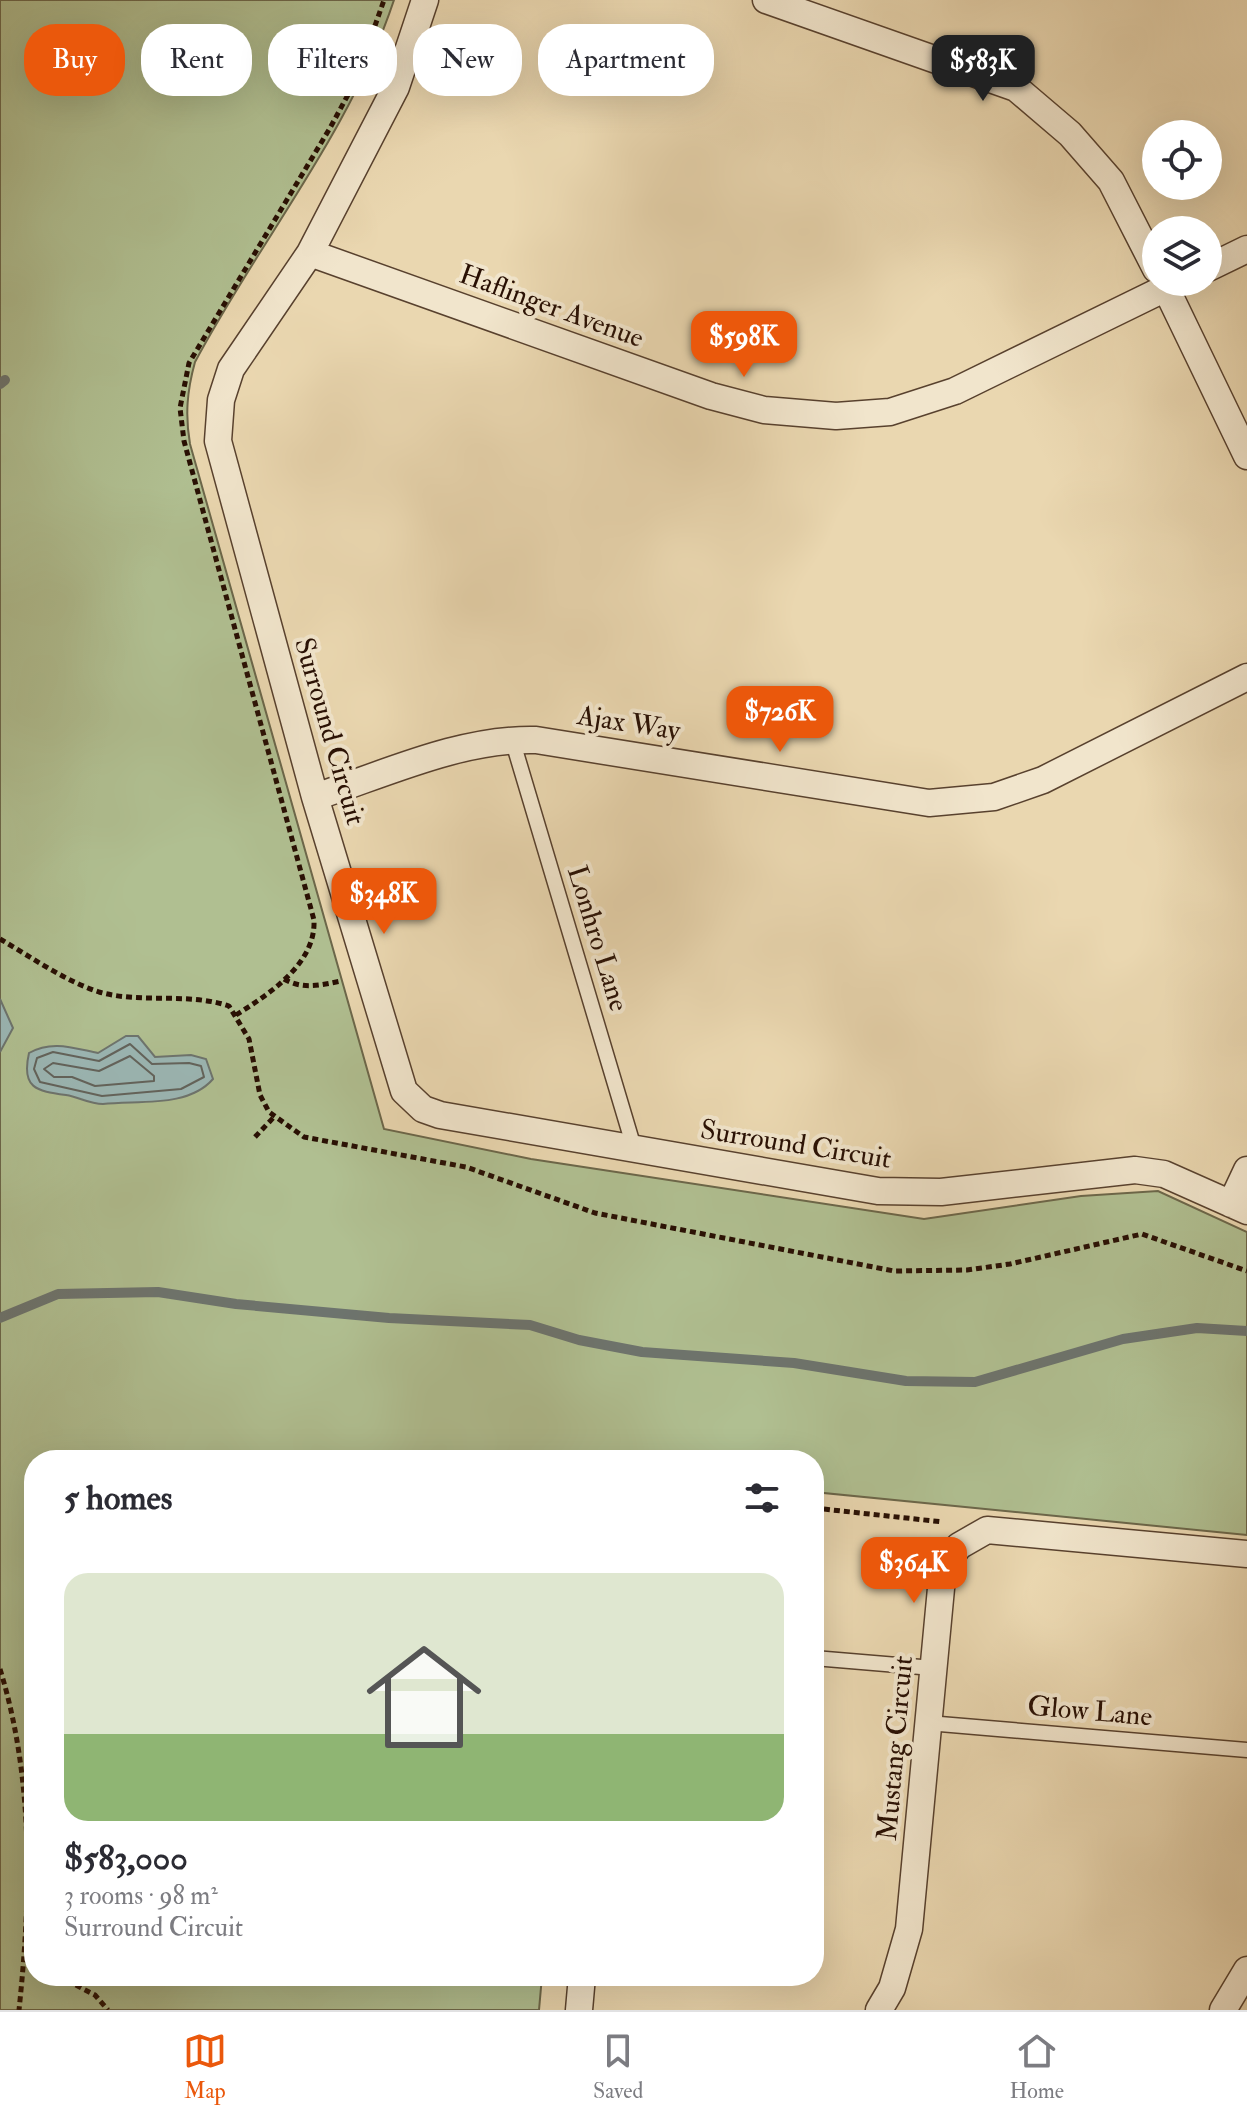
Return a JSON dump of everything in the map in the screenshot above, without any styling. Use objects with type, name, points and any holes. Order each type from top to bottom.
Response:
[{"type":"street","name":"Surround Circuit","points":[[425,0],[396,87],[310,253],[231,369],[221,400],[218,441],[315,797],[404,1091],[423,1109],[635,1151],[878,1191],[941,1192],[1135,1170],[1164,1174],[1239,1207]]},
{"type":"street","points":[[766,0],[1016,88],[1070,134],[1111,181],[1142,237]]},
{"type":"street","points":[[1222,261],[1247,249]]},
{"type":"street","name":"Haflinger Avenue","points":[[310,253],[711,396],[764,410],[836,416],[890,412],[955,391],[1142,293]]},
{"type":"street","points":[[1173,296],[1247,456]]},
{"type":"street","name":"Ajax Way","points":[[315,797],[473,746],[512,739],[536,740],[929,803],[964,801],[994,797],[1043,780],[1247,677]]},
{"type":"street","points":[[1239,1207],[1247,1170]]},
{"type":"street","points":[[987,1530],[1247,1554]]},
{"type":"street","name":"Mustang Circuit","points":[[879,2010],[892,1988],[909,1929],[943,1567],[959,1546],[987,1530]]},
{"type":"street","points":[[1223,2010],[1247,1970]]},
{"type":"street","points":[[579,2010],[581,1986]]},
{"type":"lane","name":"Lonhro Lane","points":[[512,739],[635,1151]]},
{"type":"lane","points":[[824,1659],[933,1668]]},
{"type":"lane","name":"Glow Lane","points":[[928,1723],[1247,1750]]},
{"type":"path","points":[[284,979],[295,985],[316,986],[370,974]]},
{"type":"path","points":[[255,1137],[274,1117]]},
{"type":"path","points":[[824,1509],[933,1520],[987,1530]]},
{"type":"path","points":[[0,1669],[20,1761],[24,1803]]},
{"type":"path","points":[[19,2010],[24,1967]]},
{"type":"path","points":[[77,1986],[95,1995],[108,2010]]},
{"type":"green space","points":[[0,0],[394,0],[385,24],[268,24],[268,96],[353,96],[195,362],[187,413],[190,444],[384,1129],[531,1159],[924,1219],[1081,1196],[1158,1191],[1247,1232],[1247,1535],[824,1493],[824,1450],[24,1450],[24,1986],[541,1986],[539,2010],[0,2010]]},
{"type":"water","points":[[0,999],[13,1028],[0,1052]]},
{"type":"water","points":[[126,1036],[138,1036],[155,1057],[191,1055],[206,1059],[213,1079],[203,1088],[176,1099],[103,1104],[46,1092],[29,1081],[29,1053],[54,1046],[98,1053]]},
{"type":"waterway","points":[[0,384],[5,380]]},
{"type":"waterway","points":[[0,1318],[58,1294],[158,1292],[236,1304],[389,1318],[530,1325],[579,1340],[642,1352],[794,1363],[906,1381],[975,1382],[1123,1339],[1197,1328],[1247,1331]]}]
